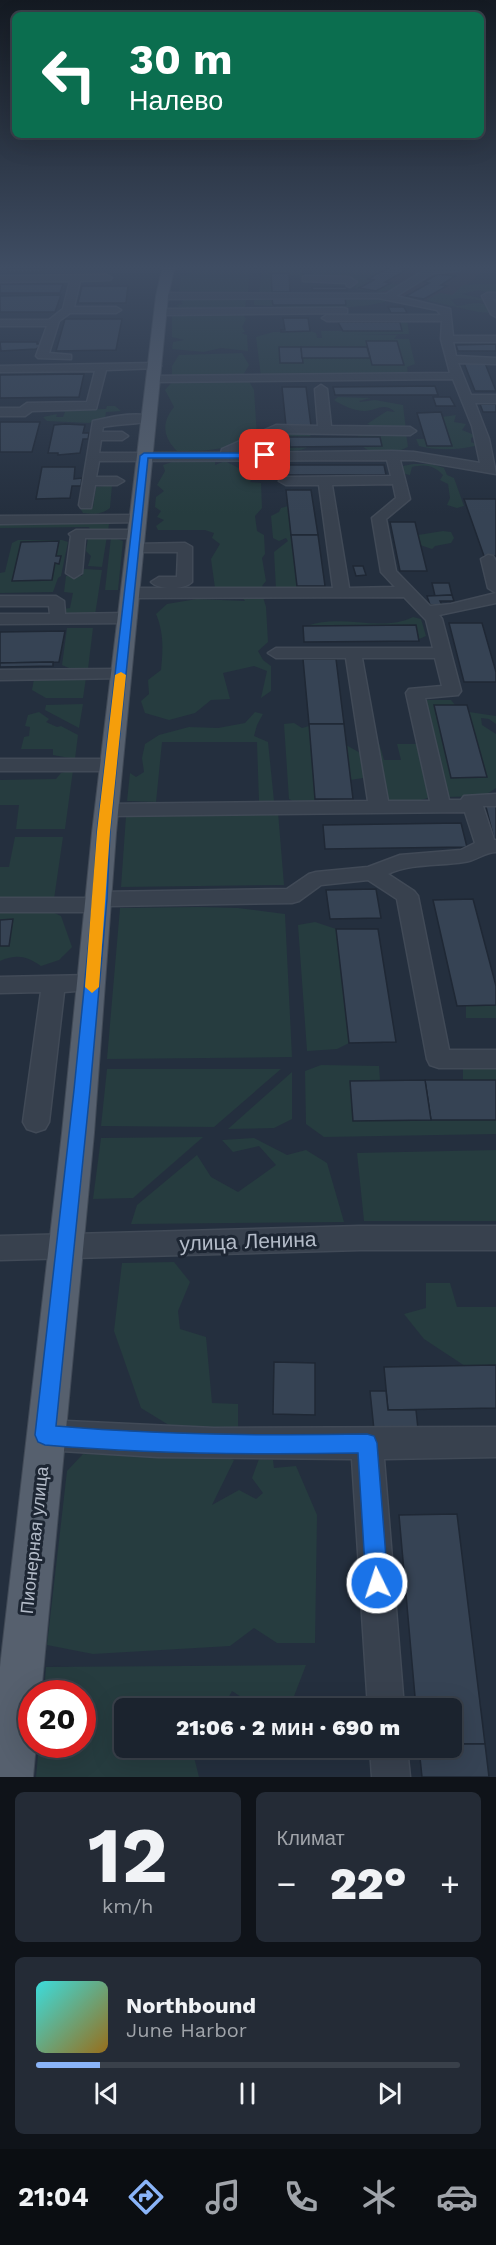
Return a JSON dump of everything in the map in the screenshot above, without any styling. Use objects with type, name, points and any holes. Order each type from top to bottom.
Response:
[{"type":"main road","name":"Пионерная улица","points":[[10,1777],[92,983],[107,810],[157,348]]},
{"type":"street","points":[[45,348],[42,356],[56,363]]},
{"type":"street","points":[[93,457],[392,455],[414,456],[492,468],[448,348]]},
{"type":"street","points":[[451,359],[496,360]]},
{"type":"street","points":[[0,412],[26,412],[27,407],[92,406],[103,362]]},
{"type":"street","points":[[1,365],[103,362],[154,373],[277,379],[349,374],[457,376]]},
{"type":"street","points":[[349,374],[375,369]]},
{"type":"street","points":[[321,389],[325,430]]},
{"type":"street","points":[[468,399],[496,399]]},
{"type":"street","points":[[407,414],[414,456]]},
{"type":"street","points":[[86,505],[97,424],[148,419]]},
{"type":"street","points":[[219,456],[276,429],[410,431]]},
{"type":"street","points":[[96,436],[122,436]]},
{"type":"street","points":[[392,455],[403,500],[379,518],[389,572],[434,619],[440,653],[452,690],[414,693],[441,807]]},
{"type":"street","points":[[286,481],[398,480]]},
{"type":"street","points":[[89,481],[117,481]]},
{"type":"street","points":[[325,481],[342,593]]},
{"type":"street","points":[[0,520],[137,533],[185,547],[184,582],[131,588]]},
{"type":"street","points":[[0,535],[137,533]]},
{"type":"street","points":[[74,573],[78,534]]},
{"type":"street","points":[[488,560],[496,588]]},
{"type":"street","points":[[131,588],[342,593],[407,592]]},
{"type":"street","points":[[427,612],[451,609],[496,598]]},
{"type":"street","points":[[0,602],[56,601],[58,618]]},
{"type":"street","points":[[427,612],[496,614]]},
{"type":"street","points":[[0,619],[128,618]]},
{"type":"street","points":[[353,652],[379,807]]},
{"type":"street","points":[[276,653],[440,653]]},
{"type":"street","points":[[0,675],[121,674]]},
{"type":"street","points":[[0,765],[112,765]]},
{"type":"street","points":[[0,905],[292,896],[316,879],[372,873],[400,861],[465,856],[491,846],[471,800],[496,800]]},
{"type":"street","points":[[107,810],[177,805],[472,806]]},
{"type":"street","points":[[372,873],[407,896],[439,1059],[496,1059]]},
{"type":"street","points":[[0,985],[92,983]]},
{"type":"street","points":[[36,1122],[54,984]]},
{"type":"street","name":"улица Ленина","points":[[0,1248],[360,1238],[496,1238]]},
{"type":"street","points":[[45,1435],[110,1440],[251,1445],[496,1442]]},
{"type":"street","points":[[367,1443],[386,1698]]},
{"type":"street","points":[[390,1758],[392,1777]]},
{"type":"green space","points":[[172,348],[248,348],[248,351],[221,348],[204,352]]},
{"type":"green space","points":[[257,348],[411,348],[415,364],[407,367],[408,375],[261,377]]},
{"type":"green space","points":[[242,353],[249,365],[242,377],[172,375],[172,366],[179,355]]},
{"type":"green space","points":[[249,381],[254,390],[257,436],[218,449],[177,451],[172,446],[165,430],[167,419],[174,407],[165,390],[172,382]]},
{"type":"green space","points":[[338,397],[371,398],[359,401],[375,400],[403,405],[406,430],[378,428],[367,424],[387,411],[395,412],[387,407],[368,411],[356,410],[334,400]]},
{"type":"green space","points":[[107,406],[115,406],[121,411],[106,412],[105,419],[89,423],[47,421],[43,417],[57,414],[56,417],[63,417],[65,412],[54,410],[106,409]]},
{"type":"green space","points":[[456,415],[454,422],[466,424],[462,430],[477,436],[471,438],[471,442],[479,445],[449,449],[419,446],[416,439],[425,439],[427,446],[452,446],[442,417]]},
{"type":"green space","points":[[311,433],[308,447],[292,451],[269,440],[270,434]]},
{"type":"green space","points":[[358,433],[406,433],[408,447],[401,450],[368,450],[363,447],[381,446],[380,437],[358,437]]},
{"type":"green space","points":[[175,461],[215,461],[215,465],[225,461],[254,476],[250,482],[261,483],[262,508],[255,516],[257,531],[264,535],[265,554],[262,558],[266,581],[262,586],[266,590],[215,588],[211,559],[220,544],[212,538],[214,533],[205,530],[158,530],[156,526],[164,520],[157,517],[161,511],[155,507],[156,497],[164,491],[157,485],[165,471],[163,465]]},
{"type":"green space","points":[[432,464],[444,468],[447,475],[454,478],[464,506],[457,508],[447,505],[450,498],[448,484],[440,480],[443,475],[436,469],[425,466],[412,467],[410,475],[401,473],[398,467]]},
{"type":"green space","points":[[112,485],[110,508],[100,513],[83,513],[80,508],[93,507],[96,487]]},
{"type":"green space","points":[[288,506],[297,586],[302,586],[303,590],[276,589],[274,552],[288,541],[286,538],[279,541],[273,538],[271,516],[279,512],[281,508]]},
{"type":"green space","points":[[0,524],[109,524],[108,531],[90,530],[89,527],[0,528]]},
{"type":"green space","points":[[451,532],[454,538],[451,543],[435,546],[432,549],[420,545],[418,535]]},
{"type":"green space","points":[[107,536],[102,567],[88,566],[91,556],[86,551],[88,538]]},
{"type":"green space","points":[[111,537],[123,541],[118,590],[105,590]]},
{"type":"green space","points":[[18,540],[68,542],[61,576],[53,592],[0,593],[0,573],[5,572],[12,543]],"holes":[[[21,542],[59,542],[56,556],[61,556],[59,563],[55,564],[52,580],[12,580]]]},
{"type":"green space","points":[[84,569],[102,570],[95,615],[63,613],[63,609],[70,608],[73,593],[64,592],[66,576],[82,576]]},
{"type":"green space","points":[[242,597],[263,597],[266,607],[268,642],[258,651],[263,660],[271,666],[271,691],[261,698],[267,671],[254,666],[223,673],[230,699],[211,700],[195,713],[169,720],[145,713],[141,701],[149,694],[148,680],[161,670],[162,642],[156,614],[167,604],[197,599],[245,601]]},
{"type":"green space","points":[[413,617],[421,619],[426,636],[419,639],[416,626],[307,626],[333,621],[388,623]]},
{"type":"green space","points":[[67,628],[93,628],[88,669],[71,669],[62,665]]},
{"type":"green space","points":[[86,678],[83,698],[46,698],[32,690],[34,679]]},
{"type":"green space","points":[[421,700],[451,700],[455,705],[434,706],[451,778],[487,777],[469,712],[496,716],[496,724],[489,719],[481,718],[482,725],[496,734],[496,788],[484,796],[445,797]]},
{"type":"green space","points":[[83,704],[79,728],[45,710],[46,705]]},
{"type":"green space","points":[[39,712],[49,719],[46,722],[57,727],[61,726],[78,735],[75,759],[53,755],[53,749],[21,749],[24,737],[29,736],[30,727],[25,726],[28,715]]},
{"type":"green space","points":[[255,712],[263,714],[254,736],[268,742],[274,801],[259,801],[257,742],[162,742],[156,802],[127,801],[130,773],[136,777],[144,772],[142,758],[145,744],[159,735],[189,727],[218,728],[245,723]]},
{"type":"green space","points":[[294,723],[302,728],[309,726],[315,799],[313,803],[297,803],[289,799],[284,724]]},
{"type":"green space","points":[[379,743],[384,760],[401,760],[397,744],[420,744],[430,797],[401,803],[385,798],[374,744]]},
{"type":"green space","points":[[346,745],[364,755],[366,771],[363,778],[350,780]]},
{"type":"green space","points":[[73,770],[65,829],[16,829],[19,805],[0,805],[0,780],[56,779],[61,773]]},
{"type":"green space","points":[[278,812],[284,885],[121,887],[126,816]]},
{"type":"green space","points":[[15,837],[63,837],[54,899],[0,900],[0,867],[9,867]]},
{"type":"green space","points":[[120,908],[238,908],[285,914],[292,1057],[107,1059]]},
{"type":"green space","points":[[0,910],[48,910],[61,916],[72,947],[59,960],[41,966],[21,957],[11,957],[0,961],[0,946],[9,946],[13,920],[0,920]]},
{"type":"green space","points":[[315,922],[336,929],[349,1043],[337,1049],[307,1051],[298,925]]},
{"type":"green space","points":[[496,1005],[496,1018],[466,1018],[466,1006]]},
{"type":"green space","points":[[321,1065],[379,1066],[380,1081],[350,1081],[354,1121],[496,1120],[496,1134],[324,1137],[306,1124],[305,1071]]},
{"type":"green space","points":[[463,1068],[496,1068],[496,1080],[463,1080]]},
{"type":"green space","points":[[107,1069],[281,1069],[214,1127],[101,1126]]},
{"type":"green space","points":[[292,1072],[292,1119],[274,1128],[228,1129]]},
{"type":"green space","points":[[203,1137],[133,1198],[93,1199],[101,1138]]},
{"type":"green space","points":[[254,1138],[287,1155],[306,1150],[327,1163],[344,1222],[131,1224],[137,1205],[197,1155],[211,1177],[238,1192],[276,1165],[259,1146],[233,1152],[222,1140]]},
{"type":"green space","points":[[496,1150],[496,1221],[364,1221],[357,1153]]},
{"type":"green space","points":[[174,1262],[190,1282],[178,1311],[180,1329],[206,1337],[212,1403],[238,1404],[238,1431],[172,1427],[141,1408],[114,1331],[122,1263]]},
{"type":"green space","points":[[426,1283],[450,1283],[457,1307],[496,1307],[496,1365],[465,1366],[424,1339],[404,1314],[426,1308]]},
{"type":"green space","points":[[83,1454],[225,1457],[234,1460],[212,1505],[239,1490],[256,1499],[263,1493],[252,1478],[259,1459],[273,1460],[274,1468],[296,1466],[317,1515],[315,1643],[277,1643],[254,1628],[230,1646],[93,1654],[47,1645],[67,1471]]},
{"type":"green space","points":[[306,1665],[293,1698],[242,1698],[232,1691],[228,1698],[114,1698],[114,1758],[194,1758],[199,1777],[36,1777],[38,1758],[96,1758],[96,1680],[45,1680],[46,1667]]},
{"type":"building","points":[[1,348],[38,348],[36,349],[1,351]]},
{"type":"building","points":[[57,348],[116,348],[116,350],[56,351]]},
{"type":"building","points":[[279,348],[301,348],[303,363],[280,363]]},
{"type":"building","points":[[301,348],[367,348],[370,358],[302,358]]},
{"type":"building","points":[[368,348],[399,348],[404,365],[372,365]]},
{"type":"building","points":[[457,348],[496,348],[496,351],[458,351]]},
{"type":"building","points":[[464,363],[485,363],[496,391],[475,391]]},
{"type":"building","points":[[84,374],[79,397],[0,398],[0,375]]},
{"type":"building","points":[[435,386],[438,395],[335,395],[333,387]]},
{"type":"building","points":[[282,387],[306,387],[311,426],[286,426]]},
{"type":"building","points":[[433,397],[450,397],[455,406],[436,406]]},
{"type":"building","points":[[480,404],[496,404],[496,412],[483,412]]},
{"type":"building","points":[[441,412],[452,446],[427,446],[417,413]]},
{"type":"building","points":[[0,422],[40,422],[32,452],[0,452]]},
{"type":"building","points":[[54,425],[85,425],[83,433],[89,433],[88,439],[83,439],[80,453],[58,455],[58,453],[48,453]]},
{"type":"building","points":[[289,437],[380,437],[382,446],[290,447]]},
{"type":"building","points":[[283,465],[384,465],[386,475],[284,475]]},
{"type":"building","points":[[42,467],[75,467],[74,479],[82,478],[81,486],[72,486],[70,498],[36,499]]},
{"type":"building","points":[[286,490],[311,490],[318,535],[291,535]]},
{"type":"building","points":[[464,499],[496,499],[496,556],[484,556]]},
{"type":"building","points":[[390,522],[415,522],[427,571],[400,571]]},
{"type":"building","points":[[291,535],[318,535],[325,586],[297,586]]},
{"type":"building","points":[[59,541],[56,556],[61,556],[59,564],[55,563],[52,580],[12,581],[21,542]]},
{"type":"building","points":[[353,566],[363,566],[366,575],[356,576]]},
{"type":"building","points":[[432,583],[449,583],[452,595],[435,596]]},
{"type":"building","points":[[452,595],[454,601],[440,601],[442,605],[430,605],[427,596]]},
{"type":"building","points":[[449,623],[482,623],[496,672],[496,682],[464,682]]},
{"type":"building","points":[[416,625],[419,641],[304,642],[303,626]]},
{"type":"building","points":[[65,631],[59,662],[0,663],[0,632]]},
{"type":"building","points":[[303,659],[336,659],[344,724],[309,724]]},
{"type":"building","points":[[53,662],[53,666],[0,667],[0,663]]},
{"type":"building","points":[[434,705],[467,705],[487,777],[451,778]]},
{"type":"building","points":[[309,724],[344,724],[353,799],[315,799]]},
{"type":"building","points":[[485,803],[496,803],[496,839],[494,839]]},
{"type":"building","points":[[461,823],[467,847],[325,849],[323,825]]},
{"type":"building","points":[[376,889],[381,918],[330,919],[326,890]]},
{"type":"building","points":[[473,899],[496,986],[496,1005],[457,1006],[433,900]]},
{"type":"building","points":[[13,919],[9,946],[0,946],[0,920]]},
{"type":"building","points":[[336,929],[378,929],[396,1042],[349,1043]]},
{"type":"building","points":[[425,1080],[496,1080],[496,1120],[431,1120]]},
{"type":"building","points":[[425,1080],[431,1120],[353,1121],[350,1081]]},
{"type":"building","points":[[274,1362],[315,1363],[315,1415],[273,1414]]},
{"type":"building","points":[[496,1365],[496,1408],[388,1410],[384,1367]]},
{"type":"building","points":[[370,1391],[386,1391],[388,1410],[416,1410],[418,1429],[374,1430]]},
{"type":"building","points":[[457,1514],[485,1744],[462,1744],[462,1698],[415,1698],[399,1515]]},
{"type":"building","points":[[462,1744],[485,1744],[489,1777],[422,1777],[420,1758],[462,1758]]},
{"type":"slow traffic","points":[[92,987],[104,832],[121,675]]},
{"type":"route","points":[[265,455],[144,456],[104,832],[100,899],[71,1203],[45,1435],[110,1440],[262,1445],[367,1443],[377,1583]]}]
